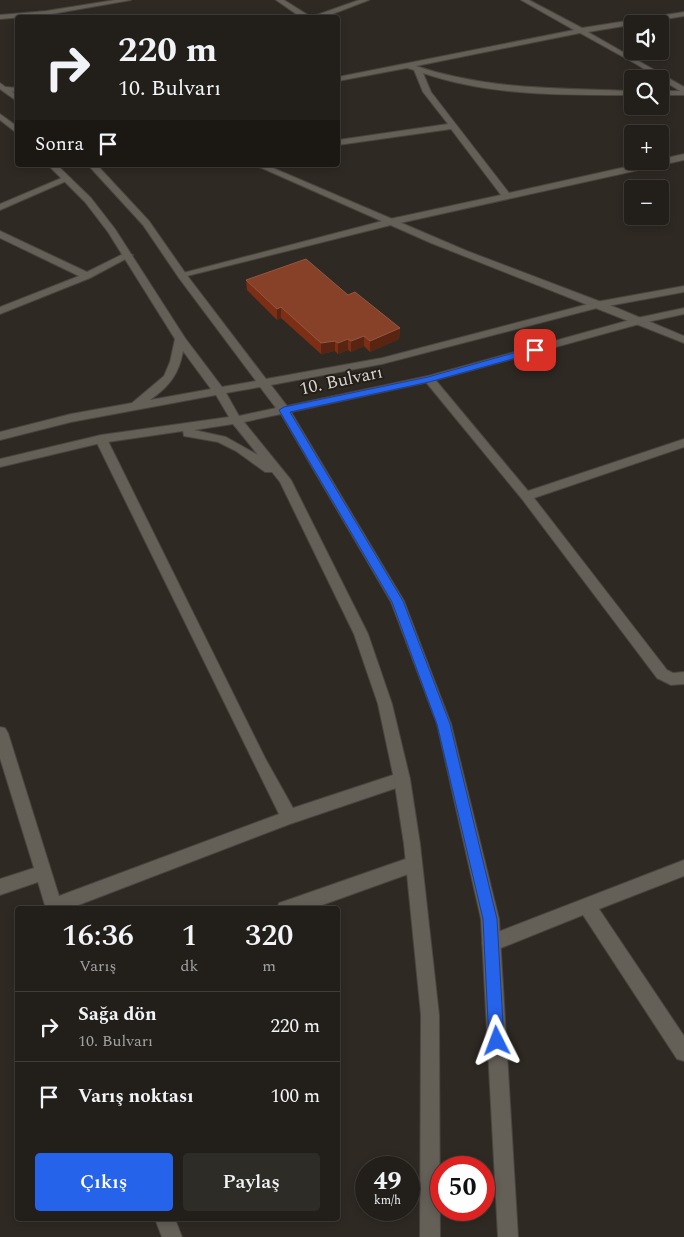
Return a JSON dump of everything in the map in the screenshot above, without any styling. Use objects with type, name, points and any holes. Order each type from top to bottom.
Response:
[{"type":"street","points":[[15,15],[46,13],[128,0]]},
{"type":"street","points":[[279,0],[303,15]]},
{"type":"street","points":[[323,15],[366,0]]},
{"type":"street","points":[[524,0],[639,62],[684,92]]},
{"type":"street","points":[[340,79],[580,31],[684,14]]},
{"type":"street","points":[[0,16],[15,15]]},
{"type":"street","points":[[407,65],[444,79],[488,86],[624,93]]},
{"type":"street","points":[[418,70],[427,92],[506,195]]},
{"type":"street","points":[[3,87],[15,97]]},
{"type":"street","points":[[669,93],[684,92]]},
{"type":"street","points":[[0,116],[15,129]]},
{"type":"street","points":[[340,143],[453,126]]},
{"type":"street","points":[[182,276],[390,222],[506,195],[682,159]]},
{"type":"street","points":[[54,167],[88,200],[128,255],[180,339],[219,391],[236,420],[285,480],[361,634],[385,704],[402,779],[414,864],[430,1015],[430,1237]]},
{"type":"street","points":[[94,167],[146,223],[182,276],[284,410],[397,601],[444,724],[490,919],[508,1237]]},
{"type":"street","points":[[264,167],[390,222],[596,305],[641,320],[684,340]]},
{"type":"street","points":[[0,207],[66,179]]},
{"type":"street","points":[[0,234],[87,276]]},
{"type":"street","points":[[0,311],[87,276],[128,255]]},
{"type":"street","name":"10. Bulvarı","points":[[0,436],[129,407],[382,361],[596,305],[684,289]]},
{"type":"street","name":"10. Bulvarı","points":[[0,463],[101,439],[236,420],[429,379],[641,320],[684,311]]},
{"type":"street","points":[[129,407],[163,387],[175,369],[180,339]]},
{"type":"street","points":[[429,379],[526,496],[662,674],[671,680],[684,678]]},
{"type":"street","points":[[143,432],[207,434],[233,442],[285,480]]},
{"type":"street","points":[[101,439],[255,754],[289,817]]},
{"type":"street","points":[[526,496],[684,443]]},
{"type":"street","points":[[0,733],[54,906]]},
{"type":"street","points":[[57,906],[289,817],[402,779]]},
{"type":"street","points":[[294,906],[414,864]]},
{"type":"street","points":[[491,943],[684,868]]},
{"type":"street","points":[[0,887],[42,873]]},
{"type":"street","points":[[587,906],[684,1052]]},
{"type":"street","points":[[166,1221],[172,1237]]},
{"type":"building","points":[[306,259],[348,295],[355,292],[400,328],[370,341],[364,336],[351,341],[348,339],[338,343],[335,341],[321,343],[281,307],[277,309],[246,280]]},
{"type":"route","points":[[497,1041],[490,919],[444,724],[397,601],[284,410],[429,379],[535,350]]}]
